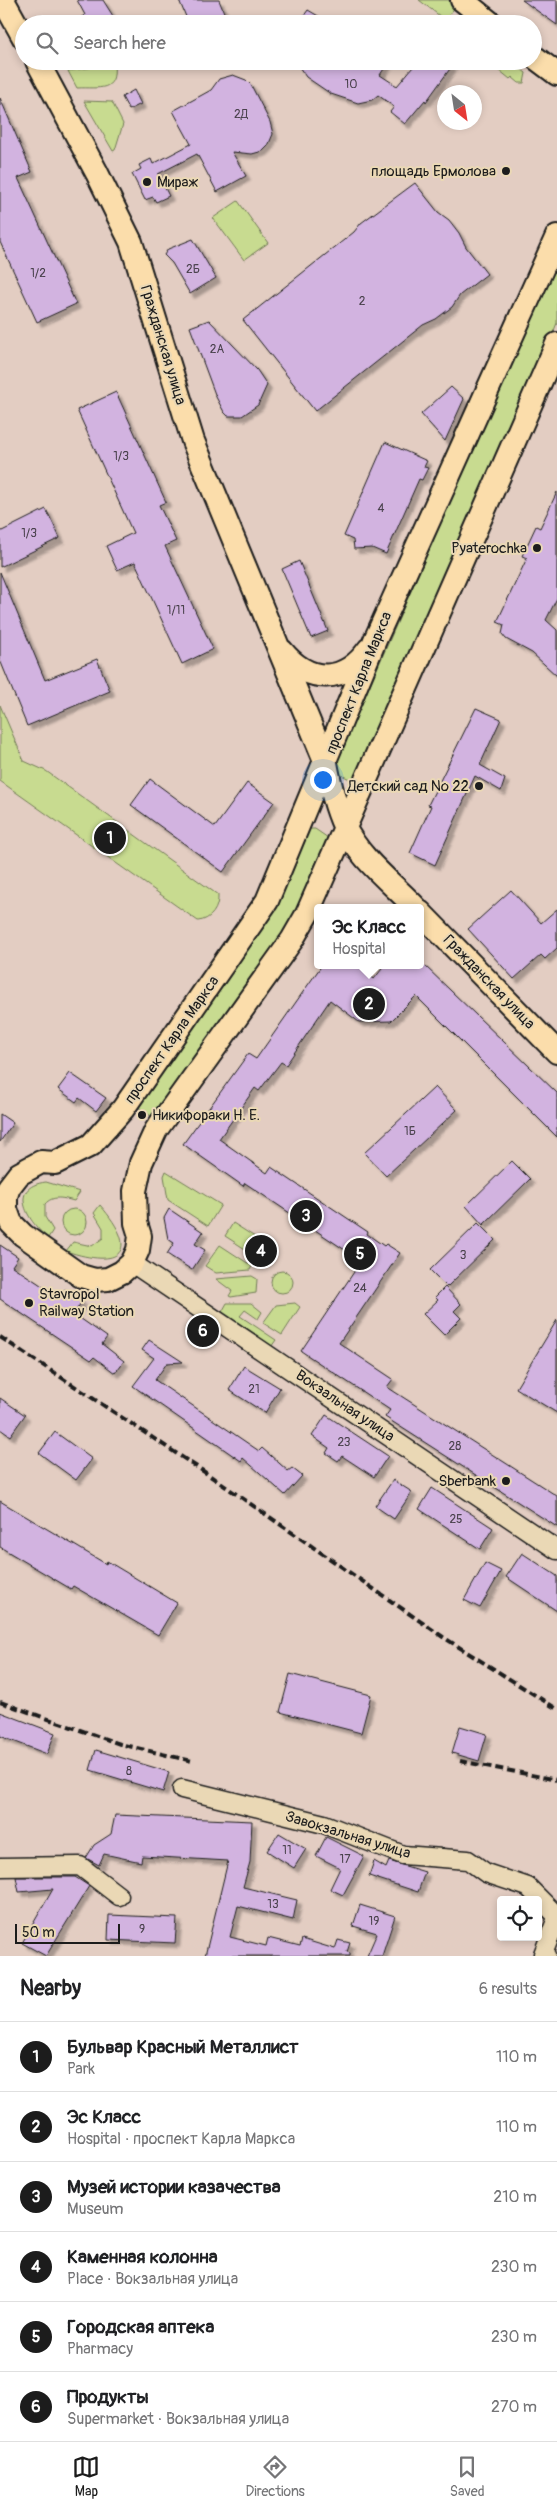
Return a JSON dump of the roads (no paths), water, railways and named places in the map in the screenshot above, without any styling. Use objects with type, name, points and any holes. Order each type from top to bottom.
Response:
[{"type":"main road","points":[[3,0],[15,22]]},
{"type":"main road","points":[[462,0],[481,15]]},
{"type":"main road","points":[[542,62],[556,72]]},
{"type":"main road","name":"Гражданская улица","points":[[42,70],[97,173],[131,242],[193,441],[326,763],[332,794],[345,827],[362,852],[412,904]]},
{"type":"main road","name":"проспект Карла Маркса","points":[[4,1184],[28,1167],[41,1162],[55,1163],[91,1145],[123,1109],[267,902],[326,763],[375,640],[557,236]]},
{"type":"main road","points":[[4,1184],[6,1209],[11,1223],[23,1235],[81,1276],[95,1280],[108,1279],[132,1263],[138,1250],[140,1236],[136,1223],[135,1191],[145,1153],[153,1135],[292,940],[307,914],[557,344]]},
{"type":"main road","name":"Гражданская улица","points":[[273,637],[293,664],[304,670],[326,676],[340,674],[353,667],[375,640]]},
{"type":"main road","name":"Гражданская улица","points":[[424,916],[557,1052]]},
{"type":"street","name":"Вокзальная улица","points":[[132,1263],[557,1550]]},
{"type":"street","name":"Завокзальная улица","points":[[182,1789],[324,1824],[403,1855],[468,1860],[486,1873],[528,1887],[557,1917],[544,1954],[546,1956]]},
{"type":"street","points":[[0,1867],[80,1866],[119,1896]]},
{"type":"railway","points":[[0,1337],[203,1471],[443,1637],[557,1709]]},
{"type":"railway","points":[[0,1702],[120,1744],[192,1761]]},
{"type":"railway","points":[[460,1761],[557,1780]]},
{"type":"place","name":"площадь Ермолова","points":[[506,171]]},
{"type":"place","name":"Мираж","points":[[147,182]]},
{"type":"place","name":"Pyaterochka","points":[[537,548]]},
{"type":"place","name":"Детский сад № 22","points":[[479,786]]},
{"type":"place","name":"Бульвар Красный Металлист","points":[[110,838]]},
{"type":"place","name":"Эс Класс","points":[[369,1004]]},
{"type":"place","name":"Никифораки Н. Е.","points":[[142,1115]]},
{"type":"place","name":"Музей истории казачества","points":[[306,1216]]},
{"type":"place","name":"Каменная колонна","points":[[261,1251]]},
{"type":"place","name":"Городская аптека","points":[[360,1254]]},
{"type":"place","name":"Stavropol Railway Station","points":[[29,1303]]},
{"type":"place","name":"Продукты","points":[[203,1331]]},
{"type":"place","name":"Sberbank","points":[[506,1481]]}]
